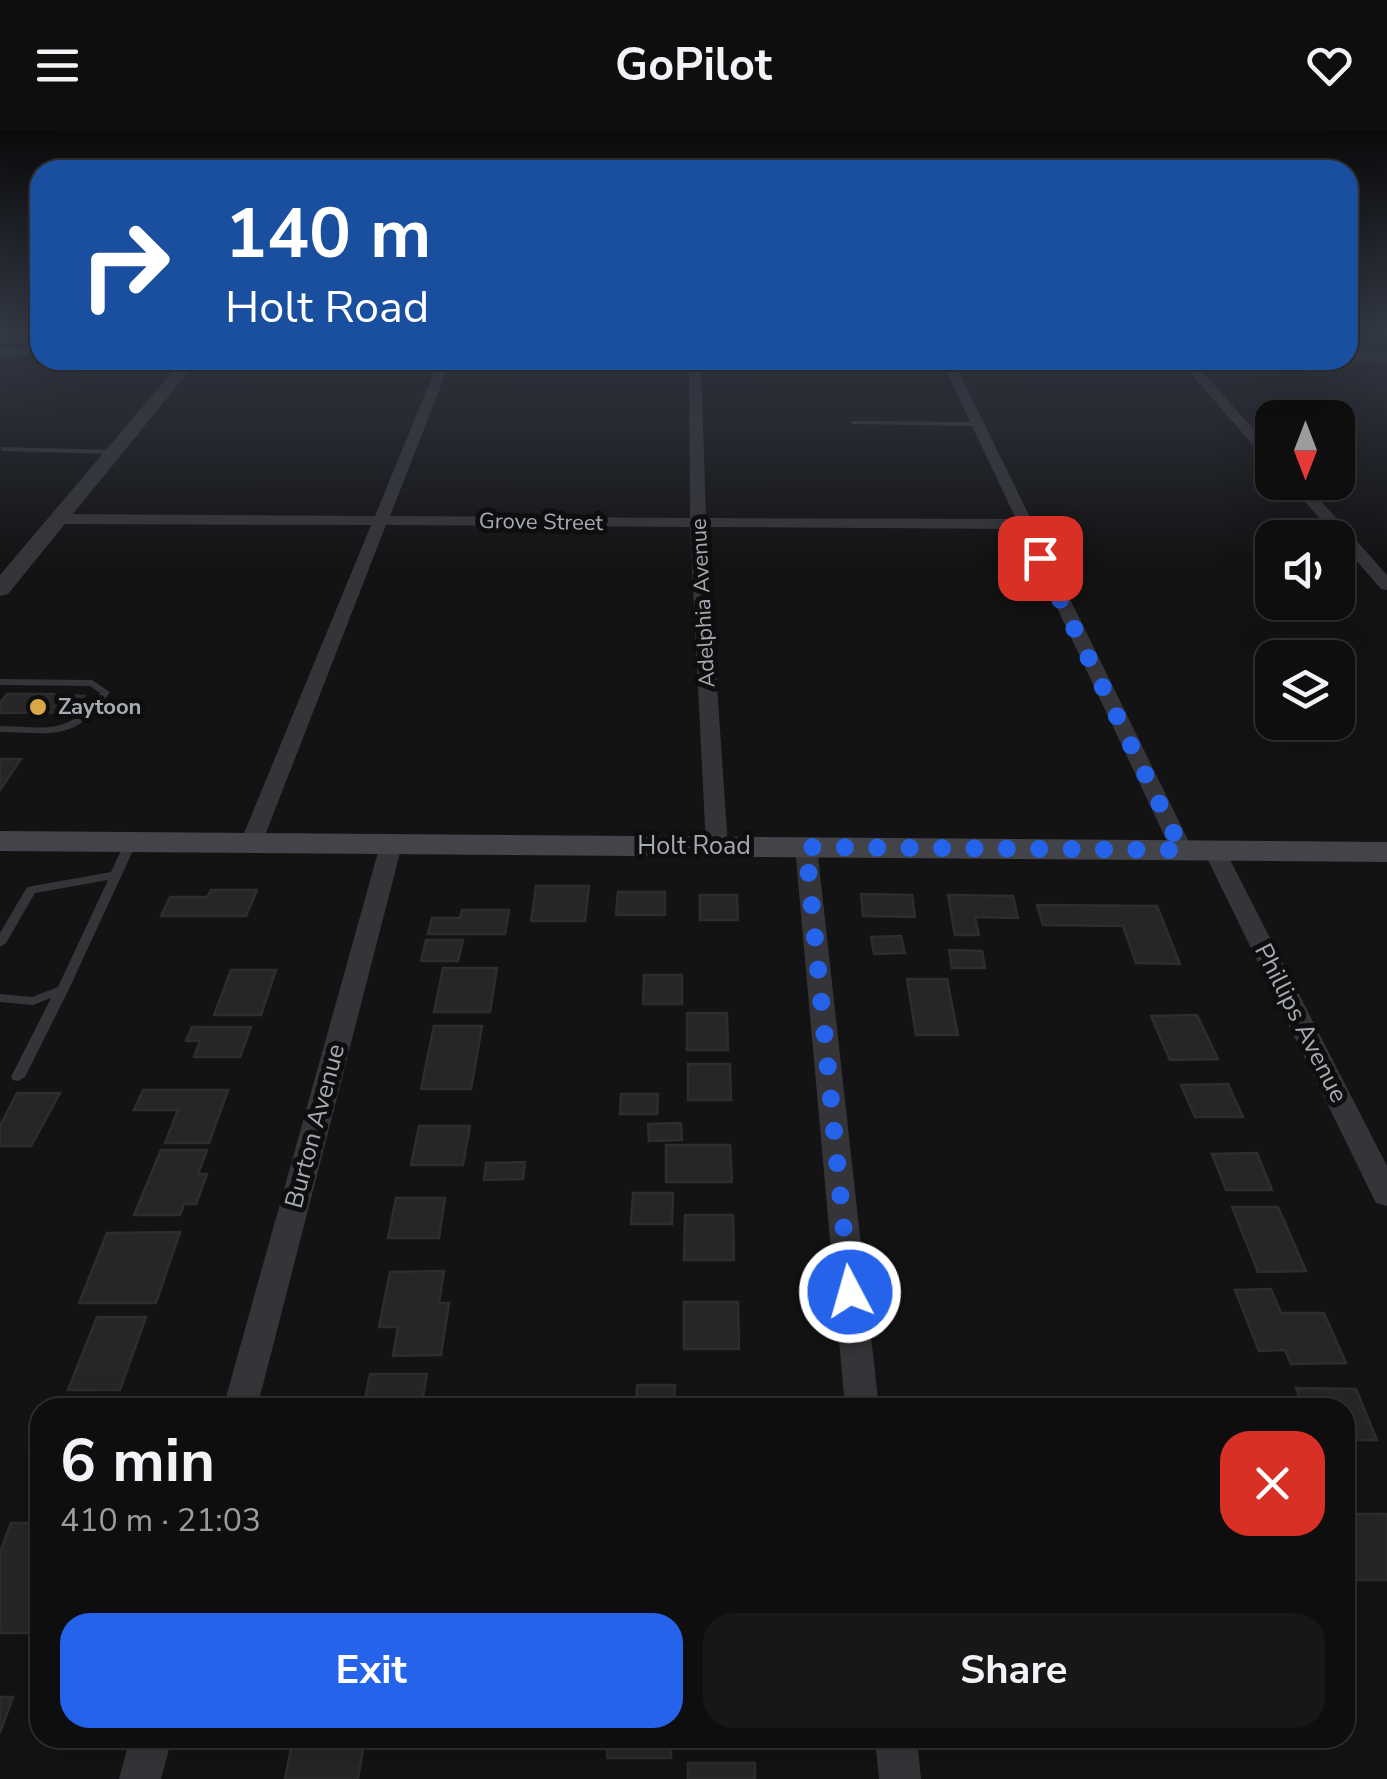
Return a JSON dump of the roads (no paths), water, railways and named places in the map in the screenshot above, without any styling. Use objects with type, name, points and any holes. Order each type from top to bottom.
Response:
[{"type":"main road","name":"Holt Road","points":[[0,841],[1387,852]]},
{"type":"street","points":[[0,589],[150,408]]},
{"type":"street","points":[[251,843],[424,408]]},
{"type":"street","name":"Adelphia Avenue","points":[[695,408],[716,846]]},
{"type":"street","name":"Phillips Avenue","points":[[969,408],[1024,524],[1387,1195]]},
{"type":"street","points":[[1228,408],[1255,439]]},
{"type":"street","points":[[1311,500],[1387,584]]},
{"type":"street","name":"Grove Street","points":[[59,519],[1024,524]]},
{"type":"street","name":"Burton Avenue","points":[[243,1398],[391,845]]},
{"type":"street","points":[[806,847],[861,1398]]},
{"type":"street","points":[[140,1779],[148,1748]]},
{"type":"street","points":[[897,1748],[900,1779]]},
{"type":"lane","points":[[853,422],[977,424]]},
{"type":"lane","points":[[2,449],[114,452]]},
{"type":"lane","points":[[0,729],[73,728],[88,719],[105,692],[92,683],[4,682]]},
{"type":"lane","points":[[18,1077],[131,842]]},
{"type":"lane","points":[[0,943],[31,890],[116,875]]},
{"type":"lane","points":[[0,998],[33,1001],[63,989]]},
{"type":"place","name":"Zaytoon","points":[[38,707]]}]
